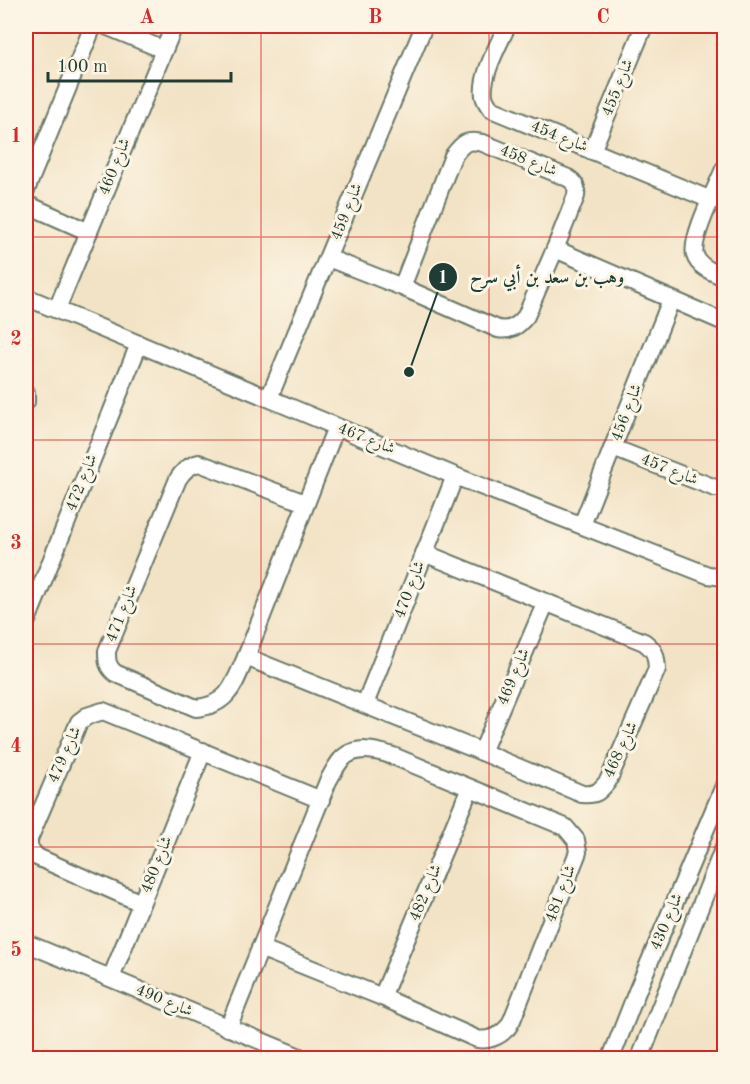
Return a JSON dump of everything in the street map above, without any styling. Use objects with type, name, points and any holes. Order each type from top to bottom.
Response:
[{"type":"street","points":[[26,190],[93,26]]},
{"type":"street","points":[[106,26],[164,50]]},
{"type":"street","name":"شارع 460","points":[[57,309],[174,26]]},
{"type":"street","name":"شارع 459","points":[[269,398],[423,26]]},
{"type":"street","name":"شارع 454","points":[[507,26],[487,72],[484,86],[484,98],[490,109],[711,200]]},
{"type":"street","name":"شارع 455","points":[[592,151],[644,26]]},
{"type":"street","name":"شارع 458","points":[[328,258],[498,329],[506,330],[520,323],[526,316],[576,196],[575,183],[483,142],[467,142],[453,156],[402,287]]},
{"type":"street","points":[[724,169],[694,245],[695,257],[701,264],[724,277]]},
{"type":"street","points":[[26,204],[89,232]]},
{"type":"street","points":[[555,249],[724,322]]},
{"type":"street","name":"شارع 467","points":[[26,297],[455,476],[716,576],[724,589]]},
{"type":"street","name":"شارع 456","points":[[582,525],[671,300]]},
{"type":"street","name":"شارع 472","points":[[26,623],[139,344]]},
{"type":"street","points":[[26,393],[26,402]]},
{"type":"street","name":"شارع 471","points":[[305,503],[199,463],[188,468],[178,479],[107,651],[107,662],[114,673],[196,708],[209,707],[221,700],[234,684],[246,657],[336,427]]},
{"type":"street","name":"شارع 457","points":[[614,448],[715,488],[724,488]]},
{"type":"street","name":"شارع 470","points":[[365,704],[455,476]]},
{"type":"street","name":"شارع 468","points":[[246,657],[582,794],[591,795],[599,791],[608,781],[657,669],[656,656],[651,648],[644,642],[424,553]]},
{"type":"street","name":"شارع 469","points":[[482,752],[546,602]]},
{"type":"street","name":"شارع 479","points":[[141,903],[37,857],[29,848],[29,839],[79,722],[87,716],[103,711],[321,800]]},
{"type":"street","name":"شارع 481","points":[[228,1028],[260,948],[321,800],[328,781],[342,760],[354,751],[375,750],[393,756],[565,827],[576,840],[578,852],[512,1020],[506,1029],[495,1037],[477,1039],[382,997],[260,948]]},
{"type":"street","name":"شارع 480","points":[[111,978],[203,751]]},
{"type":"street","name":"شارع 430","points":[[611,1059],[638,989],[724,786]]},
{"type":"street","name":"شارع 482","points":[[382,997],[470,788]]},
{"type":"street","name":"شارع 430","points":[[640,1059],[724,847]]},
{"type":"street","name":"شارع 490","points":[[26,943],[302,1058]]},
{"type":"place","name":"وهب بن سعد بن أبي سرح","points":[[409,372]]}]
